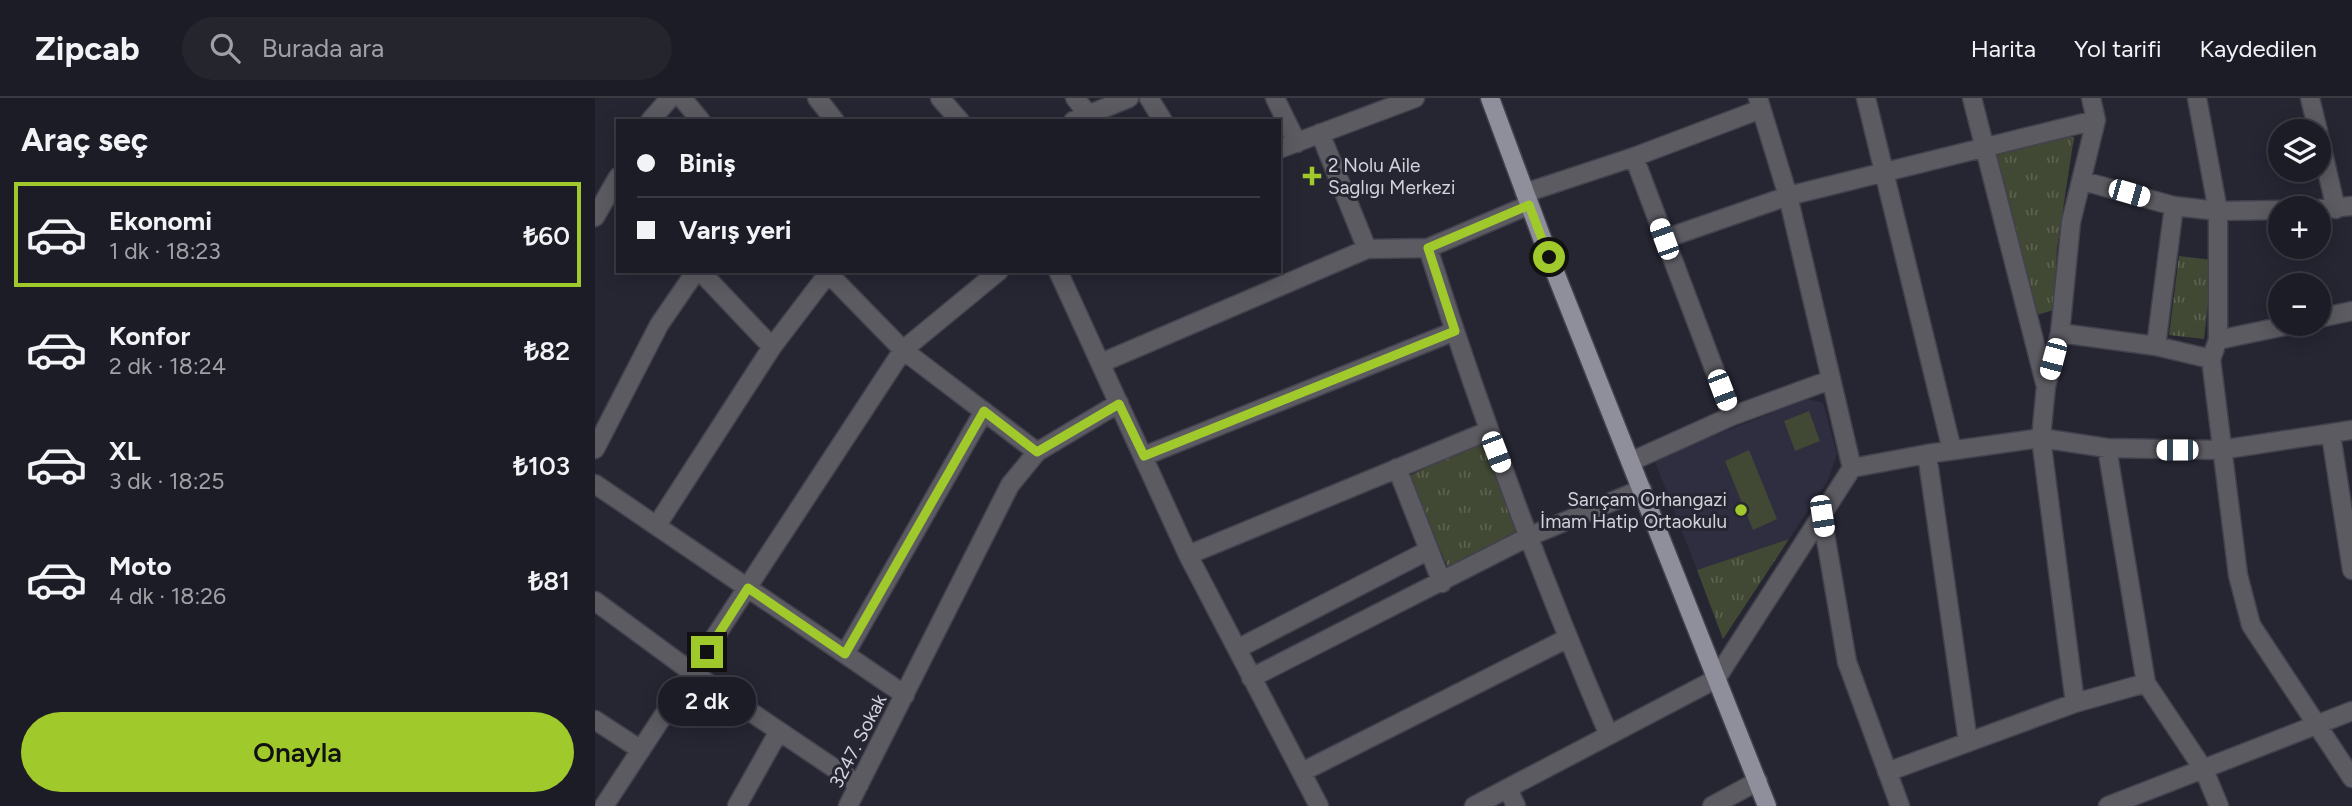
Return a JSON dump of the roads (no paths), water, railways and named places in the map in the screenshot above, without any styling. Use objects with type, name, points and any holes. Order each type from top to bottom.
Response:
[{"type":"main road","points":[[1490,98],[1527,199],[1767,806]]},
{"type":"street","points":[[652,119],[670,98]]},
{"type":"street","points":[[682,98],[699,119]]},
{"type":"street","points":[[817,98],[833,119]]},
{"type":"street","points":[[940,98],[958,119]]},
{"type":"street","points":[[1075,98],[1081,117],[1129,98]]},
{"type":"street","points":[[1149,98],[1162,119]]},
{"type":"street","points":[[1275,98],[1297,143]]},
{"type":"street","points":[[1281,148],[1415,98]]},
{"type":"street","points":[[1867,98],[1952,450]]},
{"type":"street","points":[[1972,98],[2046,386]]},
{"type":"street","points":[[2075,703],[2041,438],[2046,386],[2060,333],[2071,222],[2096,120],[2091,98]]},
{"type":"street","points":[[2197,98],[2218,211],[2218,340],[2211,359],[2220,450],[2238,575],[2251,625],[2352,778]]},
{"type":"street","points":[[2310,98],[2315,119]]},
{"type":"street","points":[[1101,363],[1367,249],[1428,248],[1527,199],[1760,103],[1788,196],[1852,468],[1716,678],[1474,806]]},
{"type":"street","points":[[1664,239],[1788,196],[1884,170],[2096,120]]},
{"type":"street","points":[[1320,133],[1367,249]]},
{"type":"street","points":[[1634,157],[1732,416]]},
{"type":"street","points":[[595,217],[616,180]]},
{"type":"street","points":[[2083,181],[2175,206],[2218,211],[2268,210]]},
{"type":"street","points":[[2330,182],[2336,208]]},
{"type":"street","points":[[2156,346],[2175,206]]},
{"type":"street","points":[[1428,248],[1489,431],[1528,537],[1608,733]]},
{"type":"street","points":[[595,449],[659,325],[697,273]]},
{"type":"street","points":[[700,273],[772,347]]},
{"type":"street","points":[[657,525],[772,347],[827,273]]},
{"type":"street","points":[[829,273],[903,350],[1037,452],[1119,404]]},
{"type":"street","points":[[604,806],[903,350],[997,273]]},
{"type":"street","points":[[1059,273],[1188,555],[1319,806]]},
{"type":"street","points":[[2331,315],[2352,311]]},
{"type":"street","points":[[2218,340],[2268,329]]},
{"type":"street","points":[[1144,456],[1455,331]]},
{"type":"street","points":[[2060,333],[2156,346],[2211,359]]},
{"type":"street","points":[[1632,461],[1732,416],[1830,380]]},
{"type":"street","points":[[845,654],[984,411]]},
{"type":"street","points":[[1852,468],[1952,450],[2041,438],[2107,448],[2220,450],[2352,430]]},
{"type":"street","points":[[1188,555],[1489,431]]},
{"type":"street","points":[[2332,435],[2351,562]]},
{"type":"street","points":[[2107,448],[2146,683],[2204,770],[2219,806]]},
{"type":"street","name":"3247. Sokak","points":[[848,806],[1010,485],[1037,452]]},
{"type":"street","points":[[1927,454],[1968,742]]},
{"type":"street","points":[[1397,468],[1442,583]]},
{"type":"street","points":[[595,484],[905,695]]},
{"type":"street","points":[[1251,677],[1442,583],[1528,537],[1642,489]]},
{"type":"street","points":[[1822,516],[1847,662],[1900,806]]},
{"type":"street","points":[[1237,649],[1429,550]]},
{"type":"street","points":[[595,601],[693,673],[859,785]]},
{"type":"street","points":[[1302,772],[1568,638]]},
{"type":"street","points":[[1887,772],[2075,703],[2146,683]]},
{"type":"street","points":[[2108,806],[2352,710]]},
{"type":"street","points":[[595,720],[641,750]]},
{"type":"street","points":[[737,806],[779,731]]},
{"type":"street","points":[[1712,806],[1758,781]]},
{"type":"street","points":[[1508,789],[1516,806]]},
{"type":"place","name":"2 Nolu Aile Saglıgı Merkezi","points":[[1312,176]]},
{"type":"place","name":"Sarıçam Orhangazi İmam Hatip Ortaokulu","points":[[1741,510]]}]
